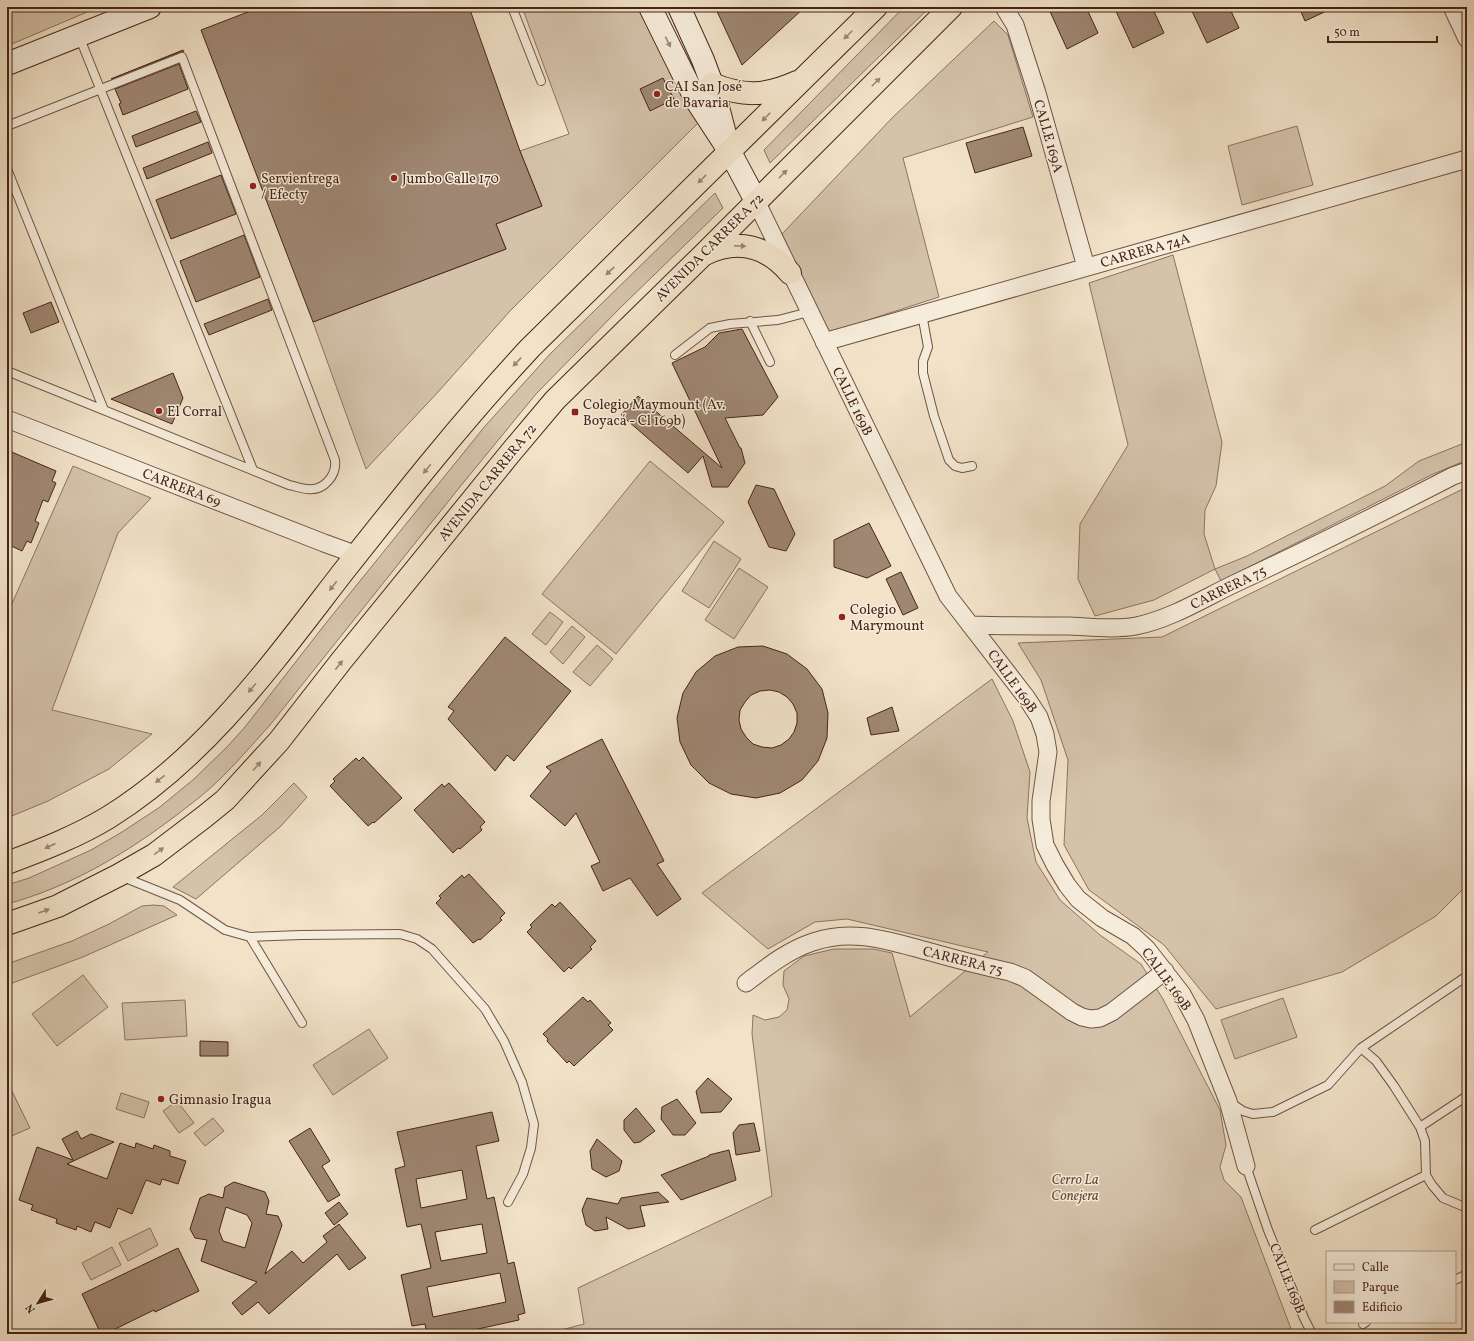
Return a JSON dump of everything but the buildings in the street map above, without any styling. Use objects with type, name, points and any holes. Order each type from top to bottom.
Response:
[{"type":"highway","points":[[7,863],[42,850],[109,817],[172,770],[203,741],[254,685],[357,555],[492,390],[516,363],[804,80],[876,7]]},
{"type":"highway","name":"AVENIDA CARRERA 72","points":[[7,924],[58,906],[119,875],[154,855],[224,800],[279,741],[342,660],[530,428],[576,377],[702,255],[951,7]]},
{"type":"highway","points":[[712,84],[732,91],[753,94],[779,90],[804,80]]},
{"type":"highway","points":[[702,255],[731,245],[746,246],[766,252],[779,261],[790,273]]},
{"type":"main road","points":[[7,64],[150,7]]},
{"type":"main road","name":"CALLE 169B","points":[[650,7],[696,100],[730,152],[756,201]]},
{"type":"main road","name":"CALLE 169B","points":[[679,7],[704,60],[730,152]]},
{"type":"street","name":"CALLE 169A","points":[[1004,7],[1015,25],[1086,267]]},
{"type":"street","points":[[1452,7],[1467,39]]},
{"type":"street","name":"CARRERA 74A","points":[[824,342],[1467,159]]},
{"type":"street","name":"CALLE 169B","points":[[756,201],[943,587],[948,596],[1026,697],[1039,717],[1045,734],[1048,752],[1041,819],[1045,845],[1055,865],[1078,899],[1102,918],[1133,936],[1147,949],[1182,994],[1196,1020],[1228,1101],[1246,1166]]},
{"type":"street","name":"CARRERA 69","points":[[8,421],[357,555]]},
{"type":"street","name":"CARRERA 75","points":[[970,625],[1112,628],[1136,626],[1196,604],[1217,592],[1336,536],[1453,476],[1467,471]]},
{"type":"street","name":"CARRERA 75","points":[[746,983],[780,958],[812,942],[826,938],[845,936],[871,937],[1010,972],[1025,978],[1072,1012],[1091,1020],[1100,1018],[1112,1012],[1165,972]]},
{"type":"lane","points":[[512,7],[541,81]]},
{"type":"lane","points":[[78,35],[254,470]]},
{"type":"lane","points":[[7,126],[182,56],[336,467],[333,475],[324,484],[318,488],[309,490],[289,484],[7,371]]},
{"type":"lane","points":[[7,169],[104,410]]},
{"type":"lane","points":[[675,355],[710,328],[750,321],[778,320],[809,312]]},
{"type":"lane","points":[[922,314],[928,347],[923,361],[923,373],[934,416],[949,460],[955,466],[962,468],[972,466]]},
{"type":"lane","points":[[750,321],[770,362]]},
{"type":"lane","points":[[119,875],[180,900],[226,930],[250,937],[400,934],[417,940],[432,949],[485,1009],[504,1041],[522,1082],[534,1124],[531,1148],[523,1174],[508,1202]]},
{"type":"lane","points":[[250,937],[302,1023]]},
{"type":"lane","points":[[1228,1101],[1243,1111],[1253,1114],[1273,1112],[1328,1085],[1361,1048],[1467,976]]},
{"type":"lane","points":[[1361,1048],[1376,1061],[1420,1127],[1425,1141],[1426,1175],[1432,1185],[1442,1198],[1467,1208]]},
{"type":"lane","points":[[1420,1127],[1467,1096]]},
{"type":"lane","name":"CALLE 169B","points":[[1246,1166],[1268,1230],[1312,1334]]},
{"type":"lane","points":[[1315,1230],[1426,1175]]},
{"type":"lane","points":[[1456,1280],[1467,1274]]},
{"type":"green space","points":[[7,7],[99,7],[7,46]]},
{"type":"green space","points":[[522,7],[640,7],[698,123],[510,311],[439,391],[366,469],[313,322],[506,249],[496,224],[542,206],[520,151],[569,134]]},
{"type":"green space","points":[[904,7],[930,7],[770,163],[764,150]]},
{"type":"green space","points":[[994,21],[1008,35],[1033,117],[903,158],[939,297],[828,333],[782,234],[893,117]]},
{"type":"green space","points":[[1297,126],[1313,185],[1242,205],[1228,146]]},
{"type":"green space","points":[[715,193],[723,208],[620,308],[536,394],[270,725],[240,759],[204,794],[139,842],[75,878],[30,897],[7,904],[7,885],[29,878],[91,850],[122,832],[160,807],[194,779],[227,747],[245,727],[326,623],[486,425],[551,353]]},
{"type":"green space","points":[[1173,255],[1222,442],[1216,486],[1205,510],[1204,534],[1215,569],[1154,600],[1095,616],[1078,579],[1080,524],[1128,445],[1089,283]]},
{"type":"green space","points":[[1467,442],[1467,460],[1431,475],[1221,581],[1215,569],[1247,556],[1385,486],[1419,461]]},
{"type":"green space","points":[[650,461],[724,522],[616,654],[542,594]]},
{"type":"green space","points":[[73,466],[151,498],[118,533],[52,710],[152,734],[109,769],[48,801],[7,818],[7,615]]},
{"type":"green space","points":[[1467,487],[1467,885],[1436,916],[1342,972],[1216,1009],[1164,945],[1089,890],[1064,845],[1068,760],[1041,680],[1018,643],[1162,637]]},
{"type":"green space","points":[[714,541],[741,559],[709,608],[682,591]]},
{"type":"green space","points":[[739,568],[768,587],[734,639],[705,620]]},
{"type":"green space","points":[[550,612],[563,622],[546,645],[532,634]]},
{"type":"green space","points":[[572,626],[585,637],[563,664],[550,652]]},
{"type":"green space","points":[[597,645],[613,659],[590,686],[573,672]]},
{"type":"green space","name":"Cerro La Conejera","points":[[992,679],[1013,721],[1030,772],[1027,818],[1036,862],[1060,900],[1100,935],[1141,964],[1163,999],[1220,1110],[1226,1145],[1220,1167],[1224,1180],[1241,1197],[1293,1334],[546,1334],[584,1324],[578,1288],[772,1196],[752,1034],[753,1015],[765,1020],[779,1017],[787,1010],[789,999],[783,985],[784,971],[804,956],[834,949],[873,949],[892,953],[910,1017],[988,952],[847,919],[815,922],[768,949],[702,893]]},
{"type":"green space","points":[[294,783],[307,797],[281,826],[196,899],[173,887],[262,815]]},
{"type":"green space","points":[[142,906],[164,906],[177,915],[83,957],[7,985],[7,964],[72,941],[109,924]]},
{"type":"green space","points":[[83,975],[108,1007],[57,1046],[32,1014]]},
{"type":"green space","points":[[1283,998],[1297,1037],[1235,1059],[1221,1020]]},
{"type":"green space","points":[[185,1000],[187,1036],[125,1040],[122,1003]]},
{"type":"green space","points":[[369,1029],[388,1058],[333,1095],[313,1065]]},
{"type":"green space","points":[[7,1081],[30,1128],[7,1138]]},
{"type":"green space","points":[[121,1093],[149,1102],[144,1118],[116,1109]]},
{"type":"green space","points":[[177,1101],[194,1123],[179,1133],[163,1111]]},
{"type":"green space","points":[[213,1118],[224,1131],[205,1146],[194,1133]]},
{"type":"green space","points":[[150,1228],[158,1245],[128,1261],[119,1243]]},
{"type":"green space","points":[[112,1247],[121,1265],[91,1280],[82,1263]]},
{"type":"place","name":"CAI San José de Bavaria","points":[[657,94]]},
{"type":"place","name":"Jumbo Calle 170","points":[[394,178]]},
{"type":"place","name":"Servientrega / Efecty","points":[[253,186]]},
{"type":"place","name":"El Corral","points":[[159,411]]},
{"type":"place","name":"Colegio Maymount (Av. Boyacá - Cl 169b)","points":[[575,412]]},
{"type":"place","name":"Colegio Marymount","points":[[842,617]]},
{"type":"place","name":"Gimnasio Iragua","points":[[161,1099]]}]
